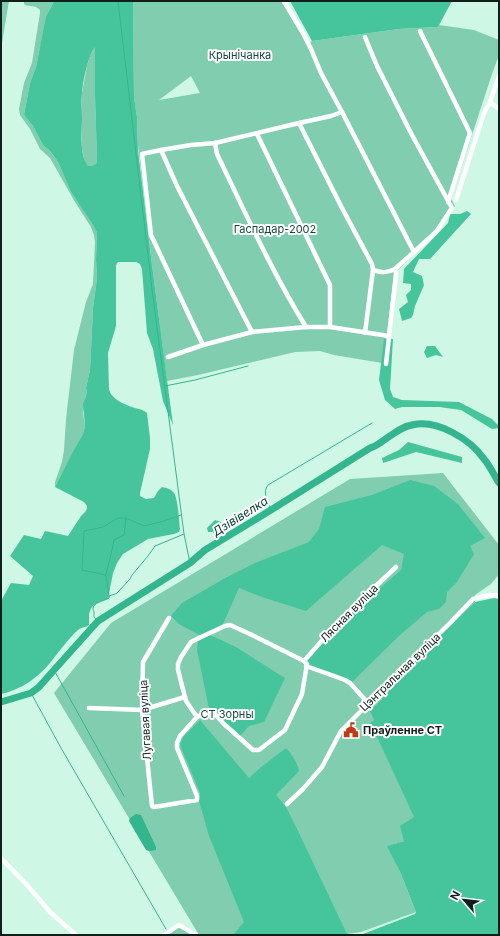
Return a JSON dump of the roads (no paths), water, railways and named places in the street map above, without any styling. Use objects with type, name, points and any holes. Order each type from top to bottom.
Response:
[{"type":"street","points":[[284,1],[311,48],[321,74],[414,252]]},
{"type":"street","points":[[420,31],[470,133],[448,202]]},
{"type":"street","points":[[365,37],[377,66],[452,208],[436,232],[395,270],[388,273],[373,270]]},
{"type":"street","points":[[456,200],[484,113],[490,102],[499,76]]},
{"type":"street","points":[[490,102],[499,109]]},
{"type":"street","points":[[203,345],[151,235],[142,154],[191,145],[215,144],[342,112]]},
{"type":"street","points":[[299,123],[372,264],[373,270],[365,333]]},
{"type":"street","points":[[257,134],[330,285],[330,327]]},
{"type":"street","points":[[215,144],[217,154],[260,243],[306,327]]},
{"type":"street","points":[[161,150],[177,186],[252,332]]},
{"type":"street","points":[[386,364],[396,274],[395,270]]},
{"type":"street","points":[[168,357],[203,345],[252,332],[306,327],[330,327],[389,336]]},
{"type":"street","name":"Лясная вуліца","points":[[304,661],[340,620],[396,567]]},
{"type":"street","name":"Цэнтральная вуліца","points":[[287,804],[303,789],[322,767],[341,731],[473,599],[489,595],[499,596]]},
{"type":"street","name":"Лугавая вуліца","points":[[169,618],[143,662],[142,710],[152,806],[155,807],[198,800],[198,796],[177,748],[177,743],[180,736],[197,717]]},
{"type":"street","points":[[225,626],[230,626],[250,634],[304,661],[307,664],[302,694],[285,730],[259,750],[253,750],[213,712],[208,711],[197,717],[186,701],[178,670],[178,664],[181,657],[192,642],[225,626]]},
{"type":"street","points":[[306,666],[345,680],[350,683],[368,703]]},
{"type":"street","points":[[89,708],[142,710],[185,697]]},
{"type":"street","points":[[1,858],[51,913],[76,935]]},
{"type":"street","points":[[164,935],[178,925],[196,935]]},
{"type":"waterway","points":[[118,1],[152,289],[184,534],[190,563]]},
{"type":"waterway","points":[[165,386],[248,366]]},
{"type":"waterway","points":[[271,510],[266,494],[266,488],[268,485],[372,423]]},
{"type":"waterway","name":"Дзівівелка","points":[[1,702],[31,693],[39,687],[98,621],[190,563],[205,550],[402,428],[422,424],[432,425],[452,432],[470,444],[478,452],[499,483]]},
{"type":"waterway","points":[[109,596],[106,575],[82,570],[84,531],[103,527],[118,518],[126,518],[144,526],[181,515]]},
{"type":"waterway","points":[[106,574],[114,540],[124,535],[126,519]]},
{"type":"waterway","points":[[98,621],[94,616],[94,605],[117,593],[130,579],[155,546],[184,534]]},
{"type":"waterway","points":[[54,670],[124,796]]},
{"type":"waterway","points":[[31,693],[61,748],[166,929]]},
{"type":"place","name":"Праўленне СТ","points":[[351,730]]},
{"type":"park label","name":"Крынічанка","points":[[240,55]]},
{"type":"park label","name":"Гаспадар-2002","points":[[275,229]]},
{"type":"park label","name":"СТ Зорны","points":[[227,714]]}]
